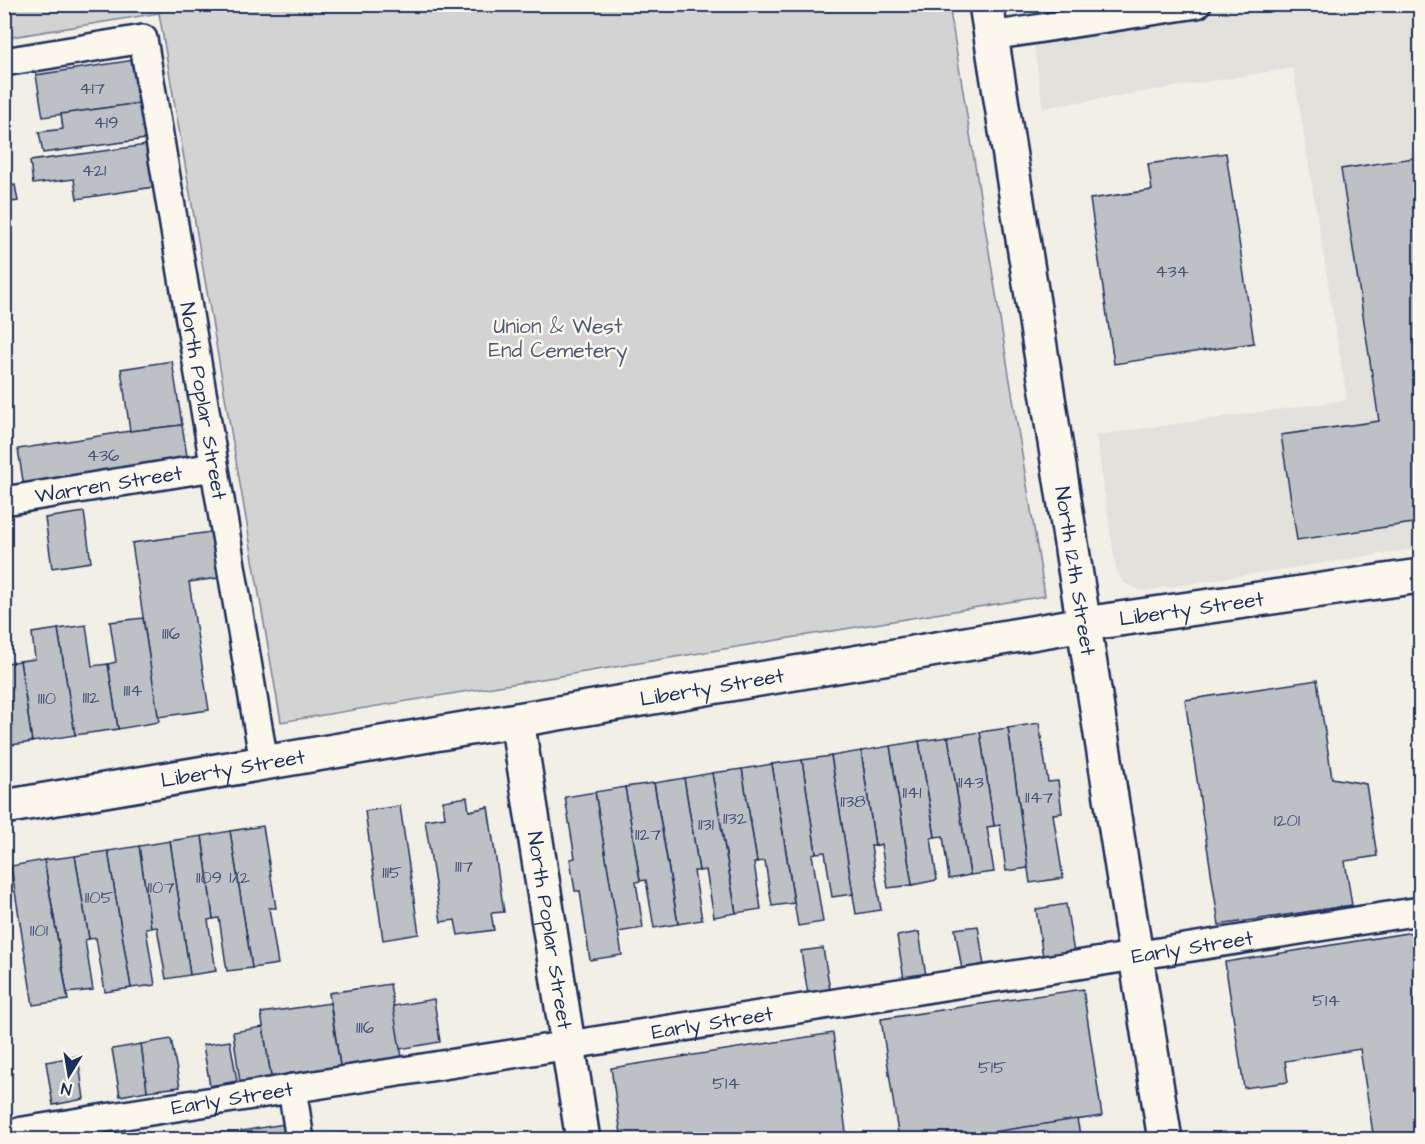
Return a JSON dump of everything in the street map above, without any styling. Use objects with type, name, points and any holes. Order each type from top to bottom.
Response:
[{"type":"street","name":"North 12th Street","points":[[989,20],[1165,1140]]},
{"type":"street","name":"Liberty Street","points":[[4,807],[1084,624],[1420,576]]},
{"type":"street","name":"North Poplar Street","points":[[518,720],[582,1140]]},
{"type":"lane","points":[[989,20],[1197,4]]},
{"type":"lane","name":"North Poplar Street","points":[[4,62],[143,39],[264,763]]},
{"type":"lane","name":"Warren Street","points":[[4,501],[214,468]]},
{"type":"lane","name":"Early Street","points":[[4,1134],[1420,911]]},
{"type":"lane","points":[[292,1088],[300,1140]]},
{"type":"shaded area","points":[[1028,5],[1420,5],[1420,548],[1142,591],[1124,583],[1116,570],[1096,435],[1347,400],[1293,68],[1043,108]]},
{"type":"green space","name":"Union & West End Cemetery","points":[[5,4],[949,5],[1045,596],[281,722],[159,13],[5,38]]},
{"type":"building","points":[[141,59],[147,102],[43,117],[36,75]]},
{"type":"building","points":[[147,102],[153,138],[43,153],[39,132],[63,129],[61,114]]},
{"type":"building","points":[[154,144],[160,186],[77,199],[74,179],[33,184],[30,161]]},
{"type":"building","points":[[1226,153],[1254,343],[1114,364],[1090,199],[1152,190],[1148,164]]},
{"type":"building","points":[[1420,157],[1420,522],[1297,540],[1281,435],[1379,421],[1341,169]]},
{"type":"building","points":[[15,185],[18,201],[4,203],[4,186]]},
{"type":"building","points":[[172,361],[182,425],[130,431],[121,369]]},
{"type":"building","points":[[182,425],[188,462],[24,487],[18,449]]},
{"type":"building","points":[[84,512],[91,562],[52,568],[45,518]]},
{"type":"building","points":[[211,532],[218,578],[189,582],[209,710],[158,717],[132,543]]},
{"type":"building","points":[[143,618],[159,722],[118,729],[108,664],[116,662],[110,622]]},
{"type":"building","points":[[86,625],[92,666],[108,664],[118,729],[75,735],[58,629]]},
{"type":"building","points":[[58,629],[75,735],[32,742],[20,661],[35,659],[32,633]]},
{"type":"building","points":[[4,651],[7,663],[20,661],[32,742],[4,746]]},
{"type":"building","points":[[1317,680],[1332,778],[1366,784],[1377,856],[1345,861],[1352,905],[1219,925],[1185,700]]},
{"type":"building","points":[[1039,723],[1048,782],[1058,781],[1062,813],[1053,814],[1063,878],[1030,883],[1008,728]]},
{"type":"building","points":[[1008,728],[1028,868],[1006,871],[1000,825],[994,826],[980,732]]},
{"type":"building","points":[[980,732],[994,826],[987,827],[994,872],[970,875],[948,737]]},
{"type":"building","points":[[948,737],[970,875],[949,879],[943,836],[935,837],[919,741]]},
{"type":"building","points":[[919,741],[935,837],[931,838],[937,880],[912,885],[890,746]]},
{"type":"building","points":[[890,746],[912,885],[888,888],[881,844],[875,846],[861,751]]},
{"type":"building","points":[[861,751],[875,846],[871,846],[881,910],[856,914],[831,756]]},
{"type":"building","points":[[831,756],[853,894],[832,897],[825,852],[816,853],[802,760]]},
{"type":"building","points":[[802,760],[816,853],[812,854],[823,922],[798,926],[772,764]]},
{"type":"building","points":[[772,764],[794,903],[772,906],[765,861],[757,862],[742,769]]},
{"type":"building","points":[[742,769],[757,862],[754,863],[761,909],[736,913],[712,773]]},
{"type":"building","points":[[712,773],[736,913],[714,917],[706,870],[699,871],[684,778]]},
{"type":"building","points":[[684,778],[699,871],[694,871],[702,920],[678,924],[654,783]]},
{"type":"building","points":[[654,783],[678,924],[654,928],[646,880],[640,881],[625,787]]},
{"type":"building","points":[[625,787],[640,881],[636,882],[643,928],[618,932],[595,792]]},
{"type":"building","points":[[595,792],[622,955],[590,960],[580,891],[575,891],[570,859],[575,858],[565,797]]},
{"type":"building","points":[[467,797],[469,811],[488,807],[504,912],[491,913],[494,930],[458,935],[455,920],[441,922],[425,820],[445,817],[443,801]]},
{"type":"building","points":[[400,806],[419,934],[383,940],[365,811]]},
{"type":"building","points":[[263,826],[276,908],[269,908],[278,964],[252,968],[230,831]]},
{"type":"building","points":[[230,831],[252,968],[227,971],[219,918],[213,919],[202,836]]},
{"type":"building","points":[[202,836],[213,919],[208,920],[216,971],[190,975],[170,841]]},
{"type":"building","points":[[170,841],[190,975],[166,979],[157,927],[151,928],[139,846]]},
{"type":"building","points":[[139,846],[151,928],[146,929],[155,985],[131,988],[108,851]]},
{"type":"building","points":[[108,851],[131,988],[105,992],[96,938],[89,939],[75,856]]},
{"type":"building","points":[[75,856],[89,939],[85,940],[93,990],[67,993],[44,860]]},
{"type":"building","points":[[44,860],[68,1000],[33,1005],[11,866]]},
{"type":"building","points":[[1066,904],[1074,953],[1043,957],[1036,909]]},
{"type":"building","points":[[978,926],[984,966],[962,970],[955,929]]},
{"type":"building","points":[[1420,931],[1420,1140],[1374,1140],[1360,1049],[1285,1061],[1288,1082],[1244,1088],[1225,962]]},
{"type":"building","points":[[919,932],[926,976],[904,979],[897,936]]},
{"type":"building","points":[[823,948],[830,990],[808,994],[801,951]]},
{"type":"building","points":[[390,984],[402,1057],[340,1066],[329,993]]},
{"type":"building","points":[[1083,989],[1102,1116],[941,1140],[899,1140],[881,1019]]},
{"type":"building","points":[[434,999],[440,1042],[400,1049],[393,1006]]},
{"type":"building","points":[[330,1003],[340,1066],[271,1077],[261,1013]]},
{"type":"building","points":[[263,1027],[271,1077],[240,1082],[233,1032]]},
{"type":"building","points":[[833,1033],[847,1140],[622,1140],[611,1068]]},
{"type":"building","points":[[171,1039],[180,1087],[147,1091],[141,1044]]},
{"type":"building","points":[[230,1041],[237,1081],[210,1086],[203,1045]]},
{"type":"building","points":[[141,1044],[147,1091],[120,1096],[112,1049]]},
{"type":"building","points":[[78,1056],[84,1099],[53,1105],[46,1062]]},
{"type":"building","points":[[1077,1119],[1081,1140],[941,1140]]},
{"type":"building","points":[[284,1124],[286,1140],[243,1140],[241,1131]]},
{"type":"building","points":[[343,1133],[344,1140],[314,1140],[314,1137]]}]
